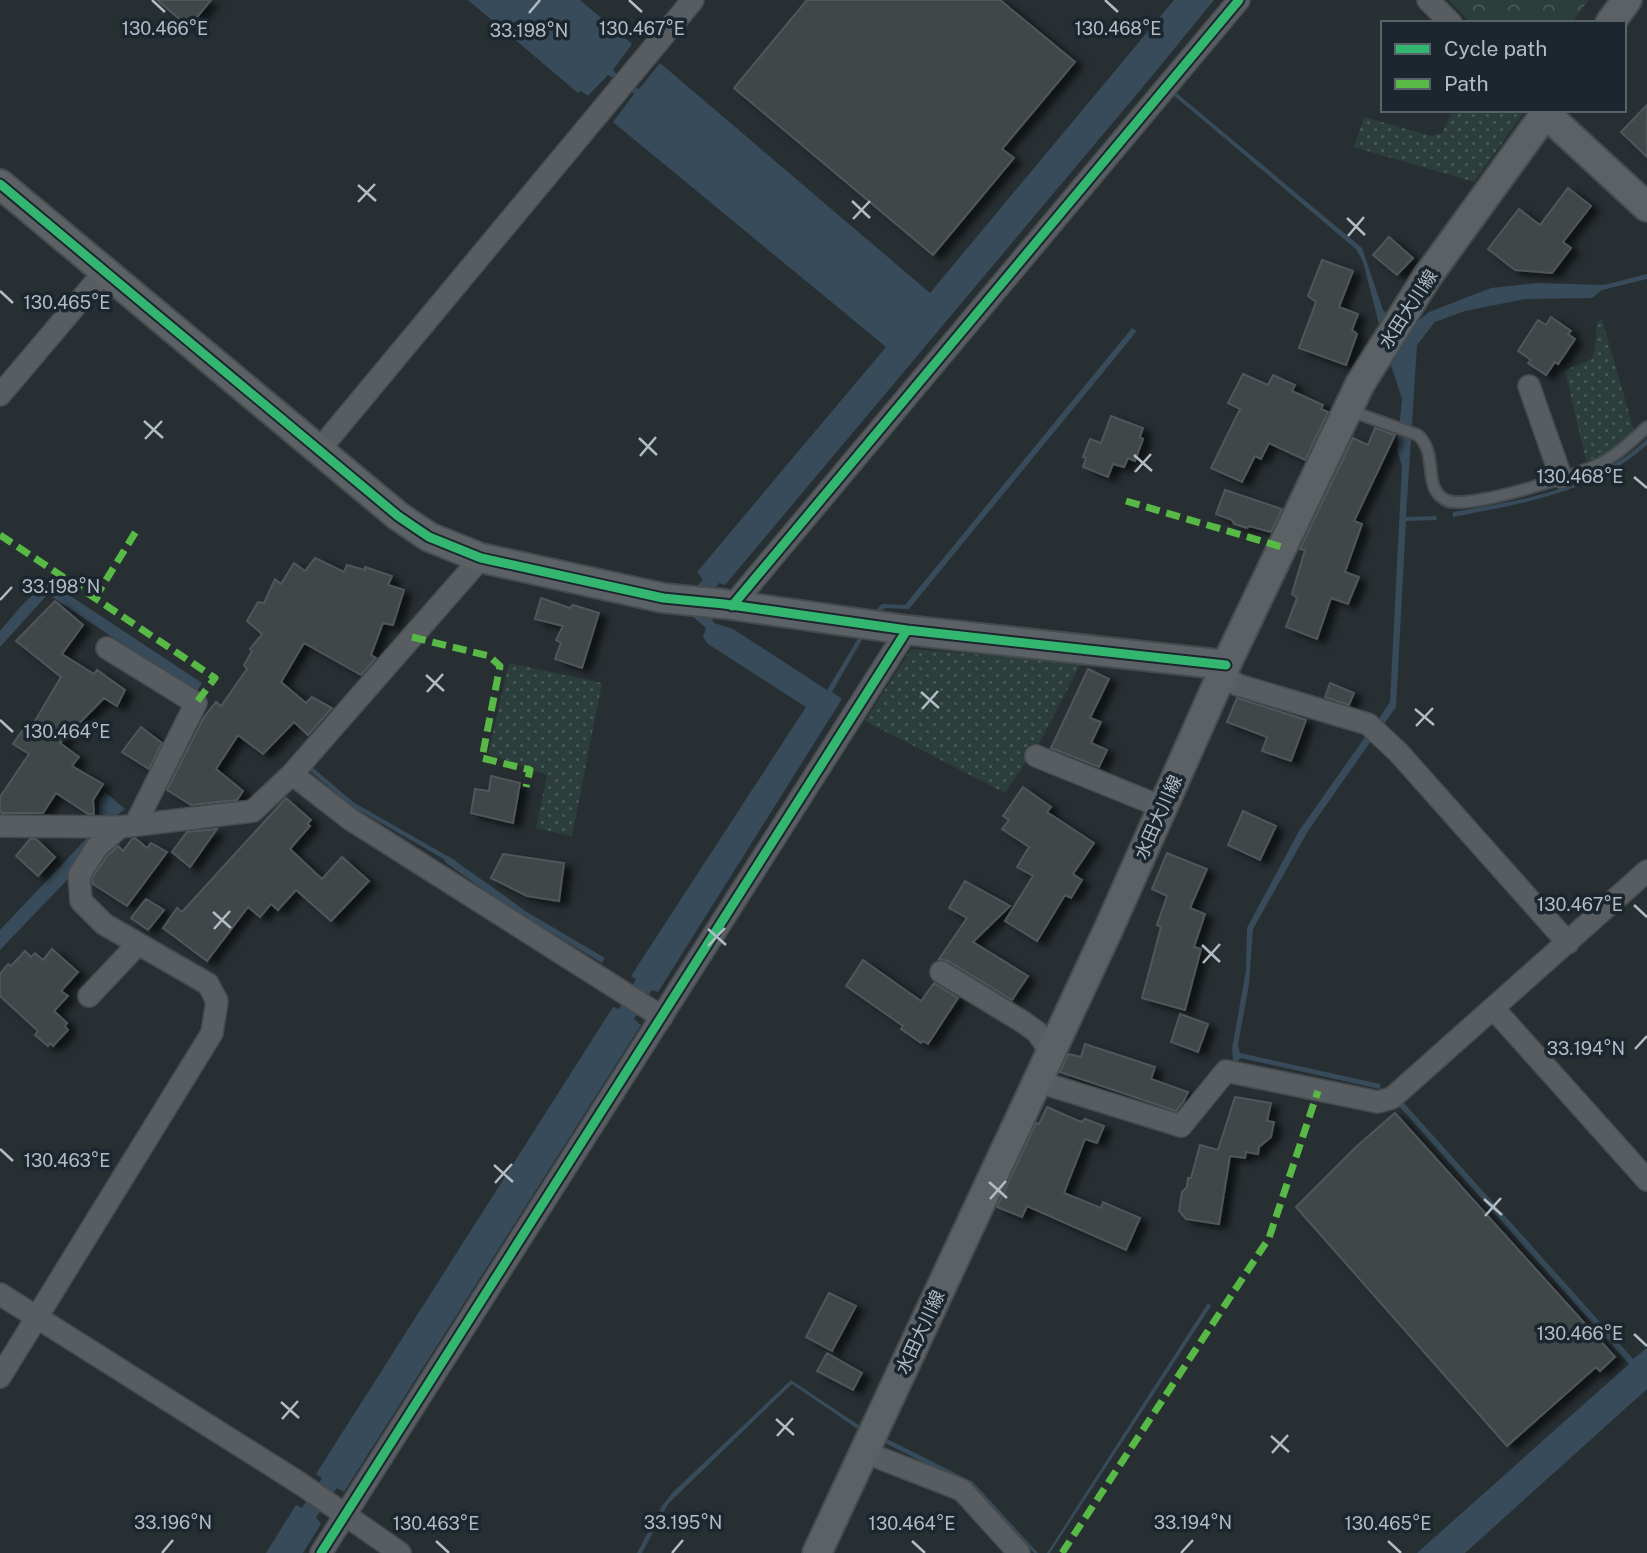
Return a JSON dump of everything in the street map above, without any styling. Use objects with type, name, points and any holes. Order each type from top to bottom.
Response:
[{"type":"main road","points":[[1612,21],[1627,0]]},
{"type":"main road","points":[[1545,112],[1647,208]]},
{"type":"main road","name":"水田大川線","points":[[817,1553],[1224,670],[1360,384],[1427,277],[1545,112]]},
{"type":"main road","points":[[0,184],[398,516],[429,537],[481,558],[663,598],[1224,670]]},
{"type":"street","points":[[320,449],[693,0]]},
{"type":"street","points":[[728,605],[1239,0]]},
{"type":"street","points":[[1428,0],[1449,21]]},
{"type":"street","points":[[0,395],[105,271]]},
{"type":"street","points":[[1529,386],[1560,477]]},
{"type":"street","points":[[0,826],[127,826],[253,811],[292,774],[481,558]]},
{"type":"street","points":[[321,1553],[342,1511],[658,1014],[907,630]]},
{"type":"street","points":[[0,1377],[212,1033],[217,1001],[208,984],[104,924],[81,901],[79,875],[97,847],[127,826],[196,703],[107,648]]},
{"type":"street","points":[[1224,670],[1238,685],[1368,724],[1398,752],[1568,943]]},
{"type":"street","points":[[1036,756],[1162,807]]},
{"type":"street","points":[[292,774],[350,819],[658,1014]]},
{"type":"street","points":[[1036,1081],[1181,1126],[1226,1071],[1378,1102],[1392,1098],[1647,871]]},
{"type":"street","points":[[89,996],[138,944]]},
{"type":"street","points":[[941,972],[1037,1032],[1050,1051]]},
{"type":"street","points":[[1494,1009],[1647,1180]]},
{"type":"street","points":[[0,1294],[301,1483],[400,1553]]},
{"type":"street","points":[[864,1452],[962,1490],[1019,1553]]},
{"type":"lane","points":[[1347,410],[1418,435],[1427,444],[1437,494],[1449,502],[1476,500],[1536,486],[1603,462],[1625,447],[1647,426]]},
{"type":"green space","points":[[1448,0],[1589,0],[1573,21],[1469,21]]},
{"type":"green space","points":[[1452,112],[1524,112],[1474,182],[1354,147],[1364,117],[1432,136],[1442,133]]},
{"type":"green space","points":[[1602,319],[1634,431],[1609,453],[1586,461],[1565,370],[1592,359],[1597,323]]},
{"type":"green space","points":[[911,649],[1081,663],[1041,740],[1005,793],[865,721]]},
{"type":"green space","points":[[509,663],[602,683],[572,836],[536,828],[547,775],[488,754]]},
{"type":"water","points":[[468,0],[580,0],[632,44],[613,70],[618,76],[615,79],[608,75],[588,96],[581,91],[578,93]]},
{"type":"water","points":[[1174,0],[1214,0],[725,585],[719,583],[716,587],[711,607],[714,623],[733,629],[827,690],[859,637],[863,638],[832,692],[842,699],[658,992],[652,990],[634,1019],[641,1025],[344,1492],[337,1488],[316,1517],[321,1524],[303,1553],[266,1553],[296,1505],[302,1508],[322,1478],[316,1474],[613,1007],[619,1009],[636,979],[631,976],[806,707],[708,644],[703,637],[706,628],[692,616],[695,588],[703,580],[697,572],[886,347],[613,122],[634,94],[630,91],[635,87],[639,89],[660,63],[930,293]]},
{"type":"water","points":[[1174,91],[1362,248],[1383,310],[1395,322],[1413,325],[1429,312],[1491,288],[1537,283],[1604,285],[1647,274],[1647,279],[1602,290],[1592,298],[1525,299],[1465,311],[1435,322],[1417,345],[1406,517],[1436,516],[1437,520],[1406,521],[1396,707],[1383,725],[1378,720],[1390,702],[1402,466],[1397,449],[1402,399],[1388,356],[1399,341],[1379,324],[1363,262],[1357,250],[1172,94]]},
{"type":"water","points":[[1132,328],[1137,331],[909,609],[876,610],[882,604],[905,605]]},
{"type":"water","points":[[1647,439],[1647,445],[1626,461],[1580,485],[1530,501],[1453,517],[1453,512],[1531,497],[1580,481],[1626,456]]},
{"type":"water","points":[[48,581],[202,683],[196,693],[48,594],[0,647],[0,631],[21,606]]},
{"type":"water","points":[[1365,737],[1371,741],[1308,831],[1253,929],[1249,984],[1238,1045],[1240,1053],[1380,1084],[1380,1089],[1241,1058],[1237,1062],[1233,1060],[1232,1049],[1246,970],[1247,928],[1299,831]]},
{"type":"water","points":[[312,767],[353,802],[456,861],[454,865],[350,805],[309,770]]},
{"type":"water","points":[[105,792],[125,809],[90,841],[76,860],[67,880],[0,950],[0,930],[87,838],[103,816],[99,814],[99,801]]},
{"type":"water","points":[[515,905],[605,958],[602,963],[512,909]]},
{"type":"water","points":[[1403,1102],[1633,1359],[1647,1348],[1647,1389],[1465,1553],[1417,1553],[1629,1364],[1399,1106]]},
{"type":"water","points":[[1208,1303],[1211,1306],[1050,1553],[1047,1553]]},
{"type":"water","points":[[791,1380],[863,1428],[862,1432],[792,1384],[668,1504],[642,1553],[637,1553],[662,1506],[673,1492]]},
{"type":"water","points":[[883,1437],[973,1482],[1038,1553],[1034,1553],[977,1489],[881,1441]]},
{"type":"building","points":[[157,0],[211,0],[189,27]]},
{"type":"building","points":[[807,0],[1000,0],[1075,62],[1002,149],[1014,158],[933,255],[734,88]]},
{"type":"building","points":[[1647,105],[1647,157],[1621,132]]},
{"type":"building","points":[[1568,188],[1591,206],[1563,242],[1571,248],[1552,273],[1515,270],[1488,249],[1519,209],[1540,225]]},
{"type":"building","points":[[1389,237],[1413,258],[1397,275],[1373,255]]},
{"type":"building","points":[[1322,260],[1353,271],[1339,307],[1358,314],[1352,330],[1357,334],[1346,365],[1299,348],[1316,302],[1308,296]]},
{"type":"building","points":[[1551,317],[1571,331],[1568,334],[1575,339],[1558,364],[1555,362],[1546,375],[1528,363],[1531,360],[1518,351],[1538,320],[1546,325]]},
{"type":"building","points":[[1243,374],[1268,385],[1273,375],[1295,385],[1292,391],[1323,405],[1321,409],[1328,412],[1305,460],[1269,443],[1261,459],[1255,456],[1242,482],[1211,468],[1240,409],[1228,403]]},
{"type":"building","points":[[1111,416],[1143,428],[1140,437],[1143,439],[1135,461],[1128,458],[1124,467],[1113,464],[1108,477],[1083,467],[1086,458],[1083,457],[1090,439],[1101,443]]},
{"type":"building","points":[[1375,428],[1395,435],[1354,521],[1362,524],[1345,572],[1359,577],[1348,604],[1331,598],[1317,639],[1286,627],[1297,598],[1292,594],[1305,550],[1300,549],[1353,438],[1368,445]]},
{"type":"building","points":[[1225,490],[1282,509],[1271,532],[1234,524],[1232,520],[1216,514]]},
{"type":"building","points":[[315,558],[344,572],[347,565],[365,570],[365,567],[392,576],[388,585],[404,590],[393,625],[383,623],[371,655],[376,658],[361,675],[304,643],[281,682],[306,703],[312,697],[332,708],[308,735],[294,722],[263,754],[238,735],[216,769],[243,791],[237,800],[191,805],[167,790],[204,717],[216,702],[221,706],[247,669],[244,665],[252,651],[250,649],[262,634],[247,621],[258,602],[264,603],[275,579],[281,584],[294,563],[305,571]]},
{"type":"building","points":[[541,598],[570,608],[573,605],[599,613],[582,668],[555,659],[561,643],[556,640],[563,626],[535,619]]},
{"type":"building","points":[[55,601],[83,625],[62,654],[94,674],[97,670],[125,690],[117,706],[104,698],[60,743],[79,757],[72,766],[103,784],[93,800],[94,814],[88,814],[56,793],[43,813],[2,813],[0,797],[29,754],[13,744],[24,728],[29,731],[61,677],[16,641]]},
{"type":"building","points":[[1088,669],[1109,679],[1090,718],[1101,722],[1091,743],[1107,750],[1099,767],[1051,748]]},
{"type":"building","points":[[1330,683],[1354,693],[1349,705],[1325,697]]},
{"type":"building","points":[[1237,698],[1306,720],[1291,761],[1262,751],[1267,737],[1227,722]]},
{"type":"building","points":[[141,727],[162,743],[149,769],[122,752]]},
{"type":"building","points":[[491,776],[520,783],[513,823],[471,813],[475,789],[489,791]]},
{"type":"building","points":[[1023,787],[1051,807],[1047,812],[1094,843],[1073,874],[1082,880],[1071,898],[1065,895],[1037,941],[1005,921],[1033,876],[1017,867],[1029,847],[1002,829],[1009,820],[1003,816]]},
{"type":"building","points":[[286,798],[311,820],[307,824],[310,826],[290,849],[322,879],[342,857],[369,881],[331,921],[296,890],[278,910],[271,904],[260,917],[248,907],[207,961],[163,928],[177,908],[182,912]]},
{"type":"building","points":[[1243,811],[1276,826],[1260,860],[1228,845]]},
{"type":"building","points":[[217,829],[190,867],[172,852],[187,832]]},
{"type":"building","points":[[135,838],[147,848],[151,843],[167,852],[127,906],[93,884],[92,878],[107,856],[118,846],[123,851]]},
{"type":"building","points":[[30,839],[36,839],[55,857],[38,876],[16,856]]},
{"type":"building","points":[[1167,853],[1207,869],[1190,908],[1205,914],[1194,947],[1201,949],[1185,1010],[1142,998],[1161,927],[1157,925],[1167,896],[1152,889]]},
{"type":"building","points":[[503,854],[564,863],[559,901],[527,896],[491,878]]},
{"type":"building","points":[[965,881],[1010,906],[973,942],[1028,976],[1012,1000],[948,961],[939,959],[967,918],[949,908]]},
{"type":"building","points":[[146,899],[164,910],[148,930],[131,918]]},
{"type":"building","points":[[52,949],[78,972],[61,991],[68,996],[54,1011],[67,1023],[65,1026],[68,1030],[53,1046],[50,1043],[48,1046],[35,1035],[38,1031],[0,996],[0,974],[25,951],[31,957],[35,953],[43,960]]},
{"type":"building","points":[[863,960],[921,1001],[934,983],[958,998],[928,1044],[923,1041],[921,1043],[901,1029],[903,1026],[846,986]]},
{"type":"building","points":[[1180,1014],[1208,1024],[1198,1052],[1171,1042]]},
{"type":"building","points":[[1085,1044],[1155,1067],[1151,1079],[1188,1092],[1184,1101],[1176,1111],[1060,1072],[1068,1054],[1081,1057]]},
{"type":"building","points":[[1235,1097],[1271,1103],[1267,1121],[1274,1122],[1271,1137],[1259,1147],[1258,1154],[1246,1152],[1245,1158],[1230,1156],[1219,1224],[1186,1219],[1179,1211],[1182,1192],[1187,1187],[1188,1178],[1191,1178],[1200,1145],[1218,1150]]},
{"type":"building","points":[[1047,1107],[1081,1122],[1085,1119],[1104,1126],[1097,1143],[1085,1139],[1064,1193],[1101,1208],[1103,1202],[1140,1218],[1126,1250],[1027,1206],[1022,1217],[997,1207],[1036,1123],[1039,1124]]},
{"type":"building","points":[[1395,1113],[1615,1357],[1600,1371],[1596,1367],[1507,1446],[1296,1207],[1356,1147]]},
{"type":"building","points":[[829,1293],[856,1306],[832,1351],[806,1337]]},
{"type":"building","points":[[827,1353],[862,1373],[853,1390],[817,1371]]},
{"type":"waterway","points":[[448,860],[521,912]]},
{"type":"marked path","points":[[1126,501],[1282,547]]},
{"type":"marked path","points":[[95,598],[138,528]]},
{"type":"marked path","points":[[0,535],[215,678],[196,703]]},
{"type":"marked path","points":[[412,637],[489,656],[500,666],[482,758],[530,770],[526,787]]},
{"type":"marked path","points":[[1062,1553],[1269,1238],[1318,1091]]},
{"type":"cycle path","points":[[732,606],[1239,0]]},
{"type":"cycle path","points":[[0,184],[398,516],[429,537],[481,558],[663,598],[907,630],[1226,665]]},
{"type":"cycle path","points":[[321,1553],[907,630]]}]
